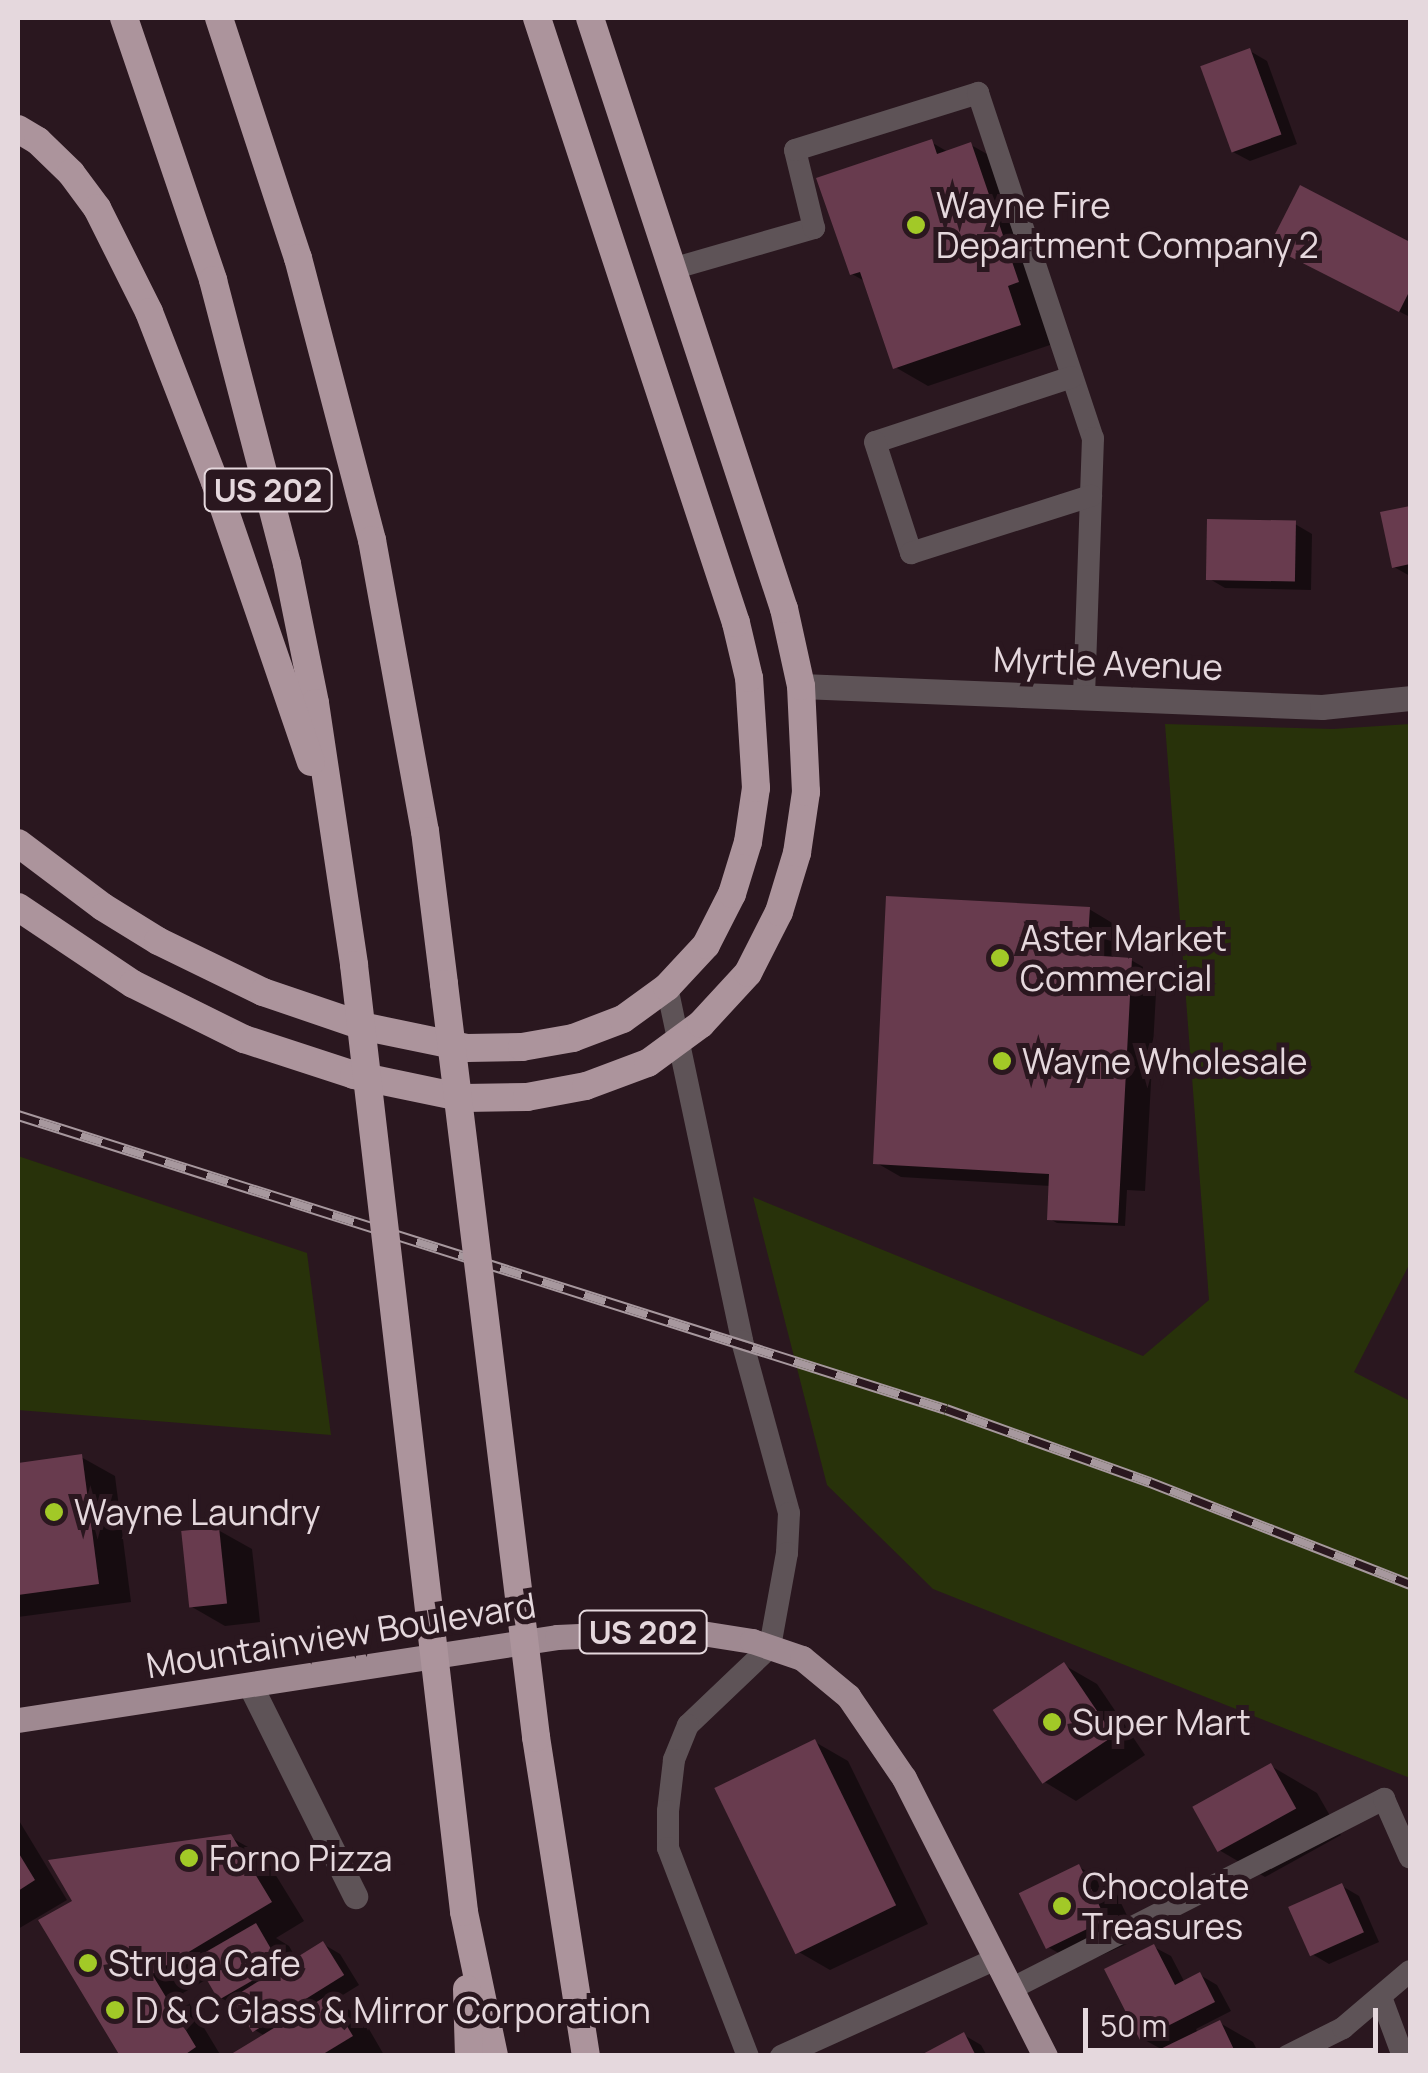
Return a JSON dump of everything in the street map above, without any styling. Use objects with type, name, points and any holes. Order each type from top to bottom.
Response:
[{"type":"highway","name":"US 202","points":[[124,18],[213,280],[252,422],[294,599],[338,839],[464,1912],[469,2056]]},
{"type":"highway","name":"US 202","points":[[219,18],[254,117],[318,328],[372,540],[419,795],[536,1738],[586,2056]]},
{"type":"highway","points":[[234,18],[254,117]]},
{"type":"highway","points":[[18,843],[103,908],[210,968],[320,1013],[416,1039],[468,1048],[522,1047],[573,1038],[623,1019],[667,987],[706,945],[732,894],[748,842],[756,788],[749,678],[736,623],[537,18]]},
{"type":"highway","points":[[18,907],[133,984],[244,1039],[406,1088],[464,1098],[527,1097],[586,1086],[648,1064],[680,1041],[748,974],[779,912],[796,853],[806,792],[802,686],[784,609],[590,18]]},
{"type":"highway","points":[[18,128],[72,173],[97,208],[149,312],[216,482],[338,839]]},
{"type":"highway","points":[[464,1912],[494,2056]]},
{"type":"main road","name":"Mountainview Boulevard","points":[[18,1720],[616,1632],[689,1631],[770,1647],[802,1658],[848,1696],[904,1778],[1044,2056]]},
{"type":"street","name":"Myrtle Avenue","points":[[802,686],[1322,706],[1410,698]]},
{"type":"street","points":[[250,1685],[355,1896]]},
{"type":"lane","points":[[672,269],[814,228],[794,150],[978,93],[1092,438],[1084,698]]},
{"type":"lane","points":[[1072,377],[875,442],[912,552],[1090,496]]},
{"type":"lane","points":[[667,987],[742,1341],[789,1513],[787,1553],[770,1647],[688,1725],[674,1760],[668,1810],[668,1848],[748,2056]]},
{"type":"lane","points":[[1011,1989],[1384,1800],[1410,1858]]},
{"type":"lane","points":[[781,2056],[996,1959]]},
{"type":"lane","points":[[1286,2056],[1344,2028],[1410,1971]]},
{"type":"lane","points":[[1380,1996],[1403,2056]]},
{"type":"green space","points":[[1165,724],[1333,729],[1410,724],[1410,1263],[1354,1372],[1410,1401],[1410,1778],[933,1589],[827,1485],[753,1197],[1143,1356],[1209,1300]]},
{"type":"green space","points":[[18,1156],[307,1253],[331,1435],[18,1410]]},
{"type":"building","points":[[1250,48],[1281,134],[1232,153],[1200,66]]},
{"type":"building","name":"Wayne Fire Department Company 2","points":[[932,139],[937,154],[971,142],[1019,282],[1008,286],[1021,325],[893,369],[860,272],[850,275],[816,178]]},
{"type":"building","points":[[1300,185],[1410,242],[1410,290],[1399,312],[1269,246]]},
{"type":"building","points":[[1410,506],[1410,564],[1392,568],[1380,512]]},
{"type":"building","points":[[1207,519],[1296,521],[1295,582],[1206,580]]},
{"type":"building","name":"Wayne Wholesale","points":[[886,896],[1090,907],[1087,955],[1132,958],[1118,1223],[1047,1220],[1049,1174],[873,1164]]},
{"type":"building","points":[[82,1454],[99,1584],[18,1595],[18,1463]]},
{"type":"building","points":[[219,1527],[227,1604],[189,1608],[181,1531]]},
{"type":"building","name":"Super Mart","points":[[1064,1662],[1114,1736],[1042,1784],[993,1710]]},
{"type":"building","points":[[815,1739],[896,1905],[795,1954],[714,1788]]},
{"type":"building","points":[[1271,1763],[1296,1808],[1217,1852],[1192,1807]]},
{"type":"building","points":[[231,1834],[272,1902],[152,1974],[196,2047],[183,2056],[120,2056],[38,1920],[72,1901],[48,1860]]},
{"type":"building","points":[[18,1852],[35,1880],[18,1891]]},
{"type":"building","name":"Chocolate Treasures","points":[[1079,1864],[1106,1920],[1046,1949],[1019,1893]]},
{"type":"building","points":[[1342,1883],[1364,1932],[1310,1956],[1288,1907]]},
{"type":"building","points":[[256,1923],[280,1965],[219,2000],[195,1958]]},
{"type":"building","points":[[323,1941],[344,1975],[253,2032],[231,1998]]},
{"type":"building","points":[[1154,1944],[1175,1985],[1200,1972],[1215,2002],[1140,2040],[1104,1969]]},
{"type":"building","points":[[328,1995],[353,2036],[320,2056],[228,2056]]},
{"type":"building","points":[[1220,2020],[1237,2056],[1146,2056]]},
{"type":"building","points":[[964,2032],[976,2056],[919,2056]]},
{"type":"railway","points":[[18,1115],[946,1409],[1150,1482],[1410,1584]]},
{"type":"place","name":"Wayne Fire Department Company 2","points":[[916,225]]},
{"type":"place","name":"Aster Market Commercial","points":[[1000,958]]},
{"type":"place","name":"Wayne Wholesale","points":[[1002,1061]]},
{"type":"place","name":"Wayne Laundry","points":[[54,1512]]},
{"type":"place","name":"Super Mart","points":[[1052,1722]]},
{"type":"place","name":"Forno Pizza","points":[[189,1858]]},
{"type":"place","name":"Chocolate Treasures","points":[[1062,1906]]},
{"type":"place","name":"Struga Cafe","points":[[88,1963]]},
{"type":"place","name":"D & C Glass & Mirror Corporation","points":[[115,2010]]}]
